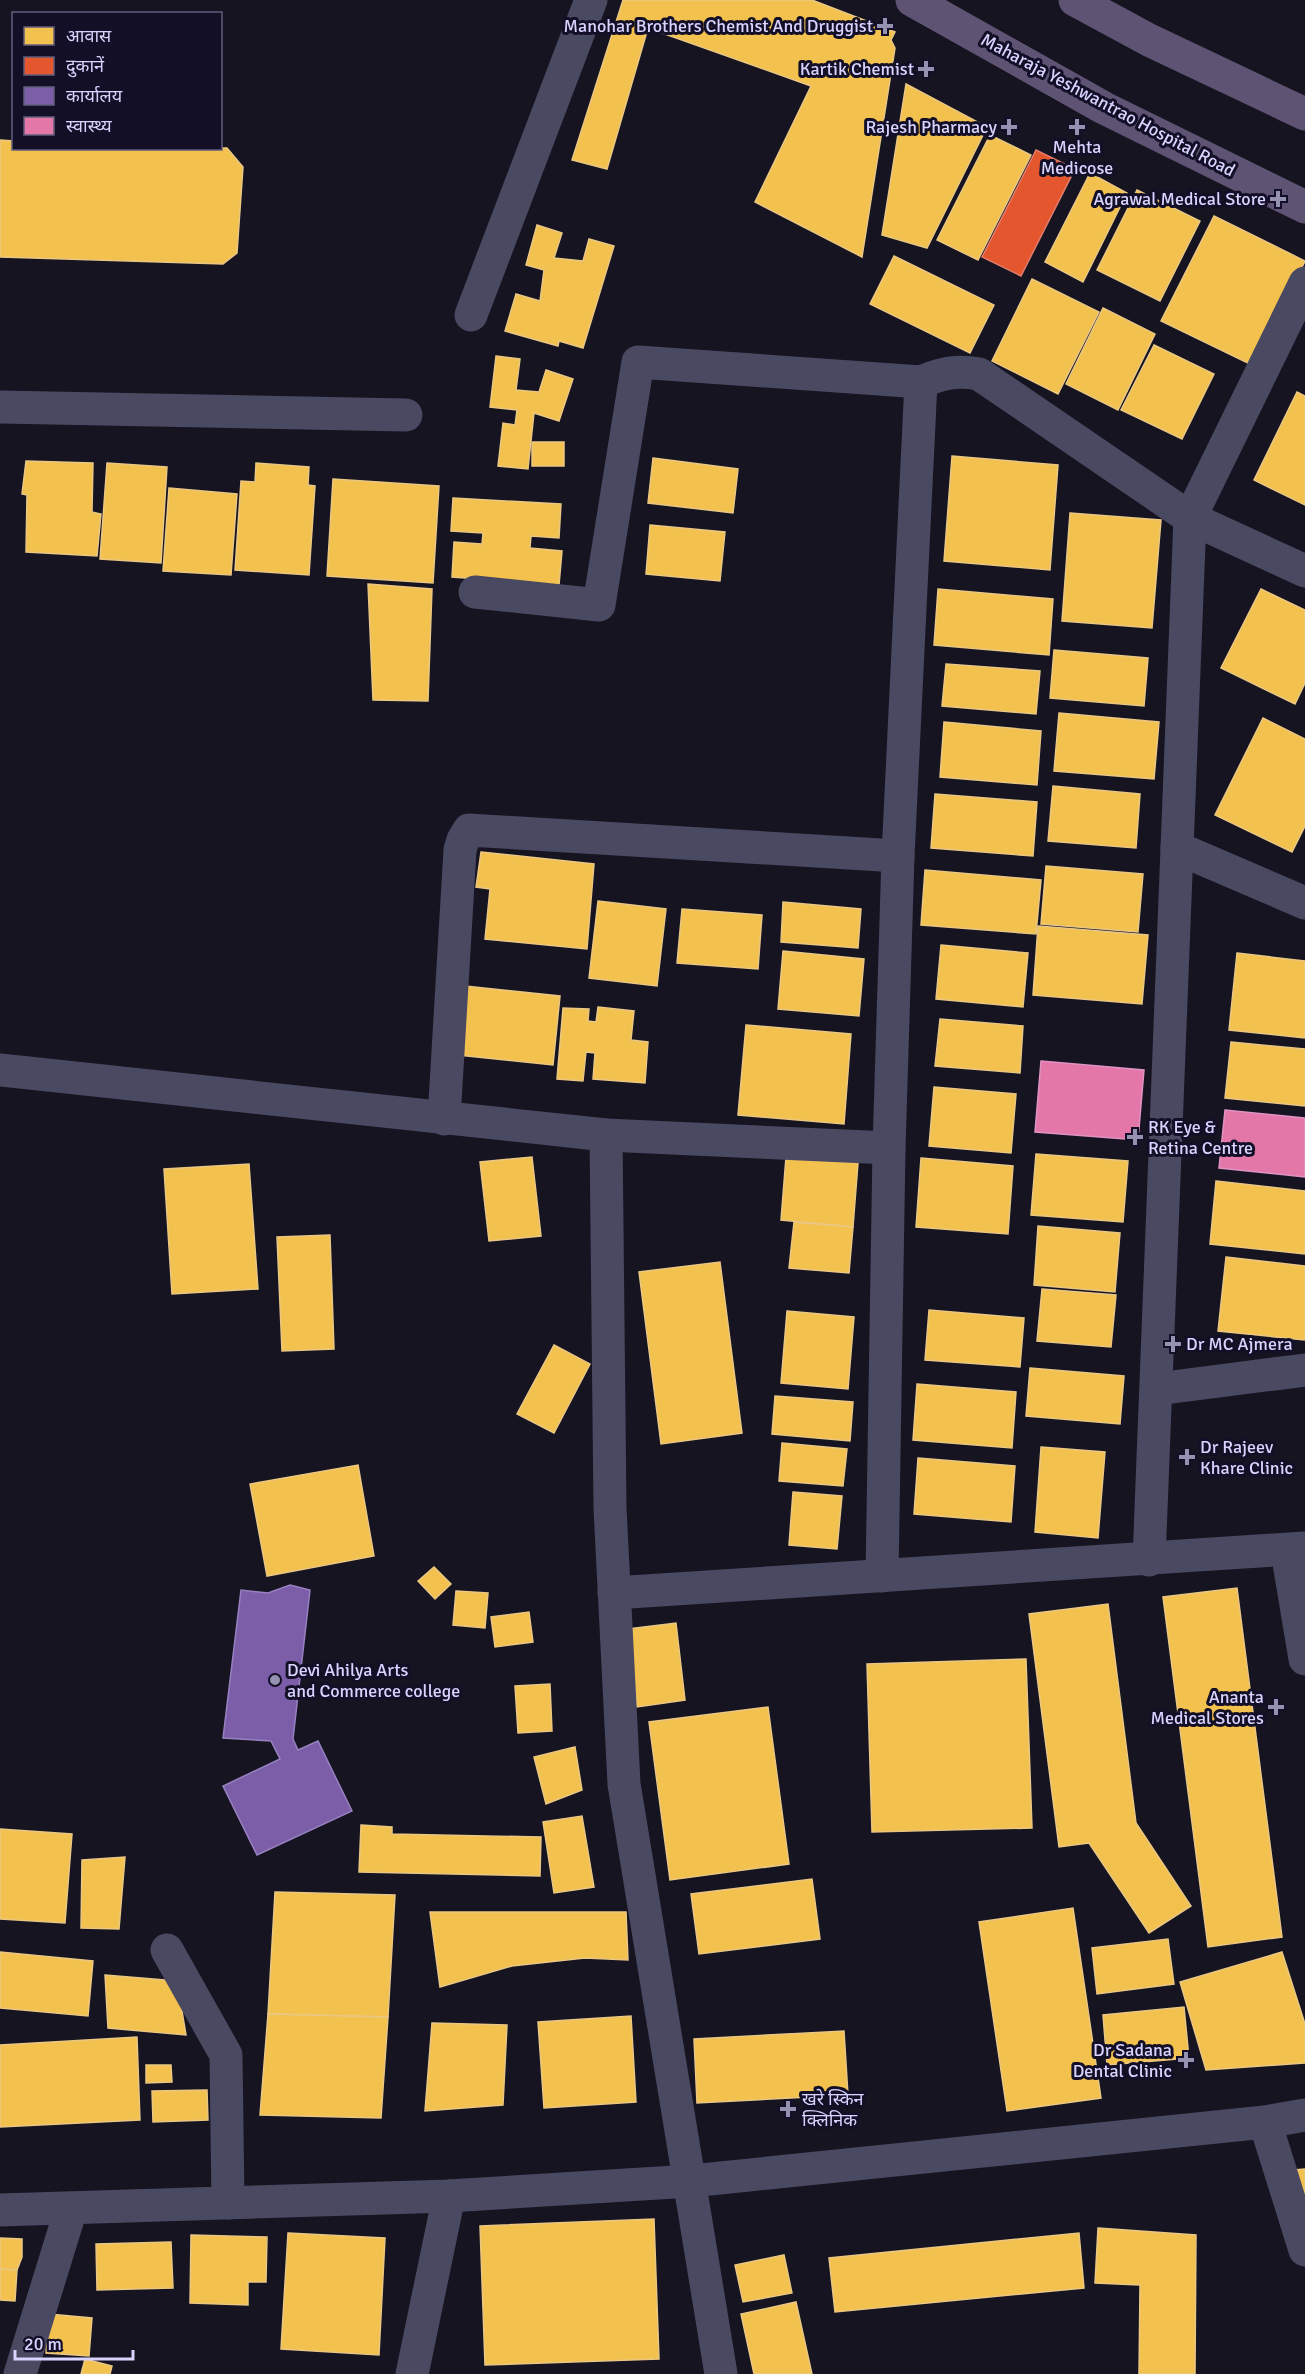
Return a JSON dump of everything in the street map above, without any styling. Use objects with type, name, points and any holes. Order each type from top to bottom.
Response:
[{"type":"main road","name":"Maharaja Yeshwantrao Hospital Road","points":[[912,0],[1104,108],[1305,207]]},
{"type":"main road","points":[[1075,0],[1149,40],[1305,114]]},
{"type":"street","points":[[471,315],[591,0]]},
{"type":"street","points":[[1149,1560],[1190,518],[1305,284]]},
{"type":"street","points":[[475,592],[599,605],[639,362],[921,382],[940,374],[959,371],[979,374],[1190,518],[1305,571]]},
{"type":"street","points":[[882,1576],[889,1148],[898,856],[921,382]]},
{"type":"street","points":[[0,407],[406,415]]},
{"type":"street","points":[[444,1119],[460,850],[469,830],[898,856]]},
{"type":"street","points":[[1177,848],[1305,903]]},
{"type":"street","points":[[0,1070],[606,1135],[889,1148]]},
{"type":"street","points":[[606,1135],[610,1508],[624,1784],[721,2374]]},
{"type":"street","points":[[1157,1389],[1305,1370]]},
{"type":"street","points":[[614,1593],[1296,1550],[1305,1659]]},
{"type":"street","points":[[167,1950],[226,2055],[228,2203]]},
{"type":"street","points":[[0,2210],[449,2196],[691,2181],[1266,2122],[1305,2115]]},
{"type":"street","points":[[1266,2122],[1305,2250]]},
{"type":"street","points":[[412,2374],[449,2196]]},
{"type":"street","points":[[20,2374],[71,2209]]},
{"type":"building: आवास","points":[[623,0],[812,0],[895,32],[891,40],[895,48],[862,257],[755,202],[811,86],[648,28],[607,169],[572,160]]},
{"type":"building: आवास","points":[[906,84],[987,127],[927,248],[882,235]]},
{"type":"building: आवास","points":[[990,135],[1031,155],[978,260],[937,240]]},
{"type":"building: आवास","points":[[0,140],[12,141],[12,150],[222,150],[222,148],[227,148],[243,167],[237,253],[223,264],[0,257]]},
{"type":"building: आवास","points":[[1090,173],[1127,193],[1083,282],[1045,262]]},
{"type":"building: आवास","points":[[1137,190],[1200,221],[1160,301],[1097,270]]},
{"type":"building: आवास","points":[[1214,216],[1305,261],[1254,366],[1161,321]]},
{"type":"building: आवास","points":[[537,225],[562,233],[554,258],[583,261],[589,239],[614,246],[583,348],[559,341],[558,346],[505,331],[516,294],[540,301],[544,270],[526,265]]},
{"type":"building: आवास","points":[[894,256],[994,305],[970,353],[870,304]]},
{"type":"building: आवास","points":[[1032,279],[1099,312],[1058,394],[992,361]]},
{"type":"building: आवास","points":[[1103,308],[1155,334],[1118,410],[1066,384]]},
{"type":"building: आवास","points":[[1154,345],[1214,374],[1182,439],[1121,410]]},
{"type":"building: आवास","points":[[496,356],[520,359],[516,390],[539,392],[546,370],[573,379],[559,421],[534,413],[528,469],[498,466],[503,423],[515,425],[517,410],[490,407]]},
{"type":"building: आवास","points":[[1297,392],[1305,396],[1305,505],[1254,480]]},
{"type":"building: आवास","points":[[532,442],[564,442],[564,466],[532,466]]},
{"type":"building: आवास","points":[[952,456],[1058,465],[1050,570],[944,561]]},
{"type":"building: आवास","points":[[653,458],[738,469],[733,513],[648,503]]},
{"type":"building: आवास","points":[[26,461],[93,463],[92,512],[101,514],[97,556],[26,552],[27,495],[22,494]]},
{"type":"building: आवास","points":[[107,463],[167,467],[161,563],[100,559]]},
{"type":"building: आवास","points":[[256,463],[309,467],[308,485],[315,486],[309,575],[235,570],[241,481],[255,482]]},
{"type":"building: आवास","points":[[333,479],[439,486],[433,583],[327,576]]},
{"type":"building: आवास","points":[[169,488],[237,494],[231,575],[163,571]]},
{"type":"building: आवास","points":[[453,498],[561,504],[559,538],[531,536],[530,548],[562,551],[559,585],[452,577],[454,542],[482,544],[483,533],[451,531]]},
{"type":"building: आवास","points":[[1070,513],[1161,520],[1152,628],[1062,621]]},
{"type":"building: आवास","points":[[650,525],[725,532],[720,581],[646,574]]},
{"type":"building: आवास","points":[[368,584],[432,589],[428,701],[373,700]]},
{"type":"building: आवास","points":[[938,589],[1053,599],[1049,655],[934,645]]},
{"type":"building: आवास","points":[[1261,589],[1305,610],[1305,683],[1295,704],[1221,668]]},
{"type":"building: आवास","points":[[1054,650],[1148,658],[1144,706],[1050,698]]},
{"type":"building: आवास","points":[[946,664],[1040,671],[1036,714],[942,706]]},
{"type":"building: आवास","points":[[1059,713],[1159,722],[1154,779],[1054,771]]},
{"type":"building: आवास","points":[[1263,718],[1305,739],[1305,826],[1292,852],[1215,815]]},
{"type":"building: आवास","points":[[944,722],[1041,731],[1037,785],[940,777]]},
{"type":"building: आवास","points":[[1053,786],[1140,794],[1136,848],[1048,841]]},
{"type":"building: आवास","points":[[935,794],[1037,802],[1033,856],[931,848]]},
{"type":"building: आवास","points":[[481,852],[594,864],[587,949],[485,939],[490,889],[476,887]]},
{"type":"building: आवास","points":[[1046,866],[1143,874],[1138,932],[1041,924]]},
{"type":"building: आवास","points":[[925,870],[1041,880],[1036,934],[921,925]]},
{"type":"building: आवास","points":[[598,901],[666,909],[657,986],[589,978]]},
{"type":"building: आवास","points":[[783,902],[861,909],[858,948],[781,942]]},
{"type":"building: आवास","points":[[682,909],[762,915],[758,969],[677,963]]},
{"type":"building: आवास","points":[[1038,926],[1148,935],[1142,1004],[1033,995]]},
{"type":"building: आवास","points":[[941,945],[1028,953],[1023,1007],[936,999]]},
{"type":"building: आवास","points":[[783,951],[864,959],[859,1016],[778,1009]]},
{"type":"building: आवास","points":[[1237,953],[1305,961],[1305,1038],[1229,1030]]},
{"type":"building: आवास","points":[[465,986],[560,996],[553,1065],[458,1055]]},
{"type":"building: आवास","points":[[598,1007],[634,1011],[631,1040],[648,1042],[645,1083],[593,1079],[595,1053],[586,1052],[583,1081],[557,1079],[563,1008],[589,1009],[588,1021],[596,1022]]},
{"type":"building: आवास","points":[[940,1019],[1023,1026],[1020,1073],[935,1066]]},
{"type":"building: आवास","points":[[746,1025],[851,1034],[844,1124],[738,1115]]},
{"type":"building: आवास","points":[[1231,1042],[1305,1049],[1305,1106],[1225,1098]]},
{"type":"building: आवास","points":[[934,1087],[1016,1094],[1011,1153],[929,1146]]},
{"type":"building: आवास","points":[[1036,1154],[1128,1161],[1123,1222],[1031,1215]]},
{"type":"building: आवास","points":[[532,1157],[541,1236],[489,1241],[480,1162]]},
{"type":"building: आवास","points":[[786,1157],[858,1163],[853,1227],[781,1220]]},
{"type":"building: आवास","points":[[921,1158],[1013,1166],[1008,1234],[916,1227]]},
{"type":"building: आवास","points":[[249,1164],[258,1289],[172,1294],[164,1169]]},
{"type":"building: आवास","points":[[1216,1181],[1305,1191],[1305,1254],[1210,1244]]},
{"type":"building: आवास","points":[[794,1222],[853,1227],[849,1273],[789,1268]]},
{"type":"building: आवास","points":[[1038,1226],[1120,1233],[1115,1292],[1034,1285]]},
{"type":"building: आवास","points":[[330,1235],[334,1349],[282,1351],[277,1237]]},
{"type":"building: आवास","points":[[1226,1257],[1305,1266],[1305,1340],[1218,1331]]},
{"type":"building: आवास","points":[[720,1262],[742,1433],[661,1444],[639,1272]]},
{"type":"building: आवास","points":[[1042,1289],[1116,1295],[1111,1347],[1037,1341]]},
{"type":"building: आवास","points":[[929,1310],[1024,1318],[1020,1367],[925,1360]]},
{"type":"building: आवास","points":[[787,1311],[854,1317],[848,1389],[781,1383]]},
{"type":"building: आवास","points":[[554,1345],[590,1364],[554,1433],[517,1414]]},
{"type":"building: आवास","points":[[1030,1368],[1124,1376],[1120,1424],[1026,1416]]},
{"type":"building: आवास","points":[[917,1384],[1016,1392],[1012,1448],[913,1440]]},
{"type":"building: आवास","points":[[775,1396],[853,1402],[850,1441],[772,1434]]},
{"type":"building: आवास","points":[[782,1443],[847,1449],[843,1486],[779,1481]]},
{"type":"building: आवास","points":[[1041,1447],[1105,1452],[1098,1538],[1035,1532]]},
{"type":"building: आवास","points":[[918,1458],[1015,1466],[1011,1522],[914,1514]]},
{"type":"building: आवास","points":[[358,1465],[374,1556],[267,1576],[250,1484]]},
{"type":"building: आवास","points":[[793,1492],[842,1496],[837,1549],[789,1545]]},
{"type":"building: आवास","points":[[434,1567],[451,1584],[435,1599],[418,1581]]},
{"type":"building: आवास","points":[[1237,1588],[1282,1937],[1208,1947],[1163,1597]]},
{"type":"building: आवास","points":[[456,1591],[488,1593],[485,1628],[453,1625]]},
{"type":"building: आवास","points":[[1108,1604],[1136,1823],[1191,1906],[1149,1933],[1089,1843],[1059,1847],[1029,1614]]},
{"type":"building: आवास","points":[[529,1612],[533,1642],[495,1647],[491,1617]]},
{"type":"building: आवास","points":[[676,1623],[685,1700],[637,1707],[628,1629]]},
{"type":"building: आवास","points":[[1026,1659],[1032,1828],[872,1832],[867,1664]]},
{"type":"building: आवास","points":[[550,1684],[552,1731],[518,1733],[515,1686]]},
{"type":"building: आवास","points":[[768,1707],[789,1864],[670,1880],[649,1722]]},
{"type":"building: आवास","points":[[575,1747],[582,1790],[546,1804],[534,1757]]},
{"type":"building: आवास","points":[[582,1816],[594,1887],[554,1893],[543,1822]]},
{"type":"building: आवास","points":[[361,1825],[392,1827],[392,1834],[541,1837],[540,1876],[359,1872]]},
{"type":"building: आवास","points":[[0,1829],[72,1834],[65,1923],[0,1919]]},
{"type":"building: आवास","points":[[125,1857],[119,1929],[81,1928],[82,1860]]},
{"type":"building: आवास","points":[[812,1879],[820,1939],[699,1954],[691,1894]]},
{"type":"building: आवास","points":[[275,1892],[395,1895],[388,2017],[268,2014]]},
{"type":"building: आवास","points":[[1073,1908],[1101,2098],[1007,2111],[979,1922]]},
{"type":"building: आवास","points":[[430,1912],[626,1912],[628,1960],[585,1958],[512,1966],[440,1987]]},
{"type":"building: आवास","points":[[1168,1939],[1174,1984],[1097,1994],[1092,1948]]},
{"type":"building: आवास","points":[[0,1952],[93,1961],[88,2016],[0,2008]]},
{"type":"building: आवास","points":[[1282,1952],[1305,2024],[1305,2063],[1206,2070],[1180,1982]]},
{"type":"building: आवास","points":[[105,1975],[177,1981],[186,2035],[108,2028]]},
{"type":"building: आवास","points":[[1184,2007],[1189,2058],[1107,2065],[1103,2015]]},
{"type":"building: आवास","points":[[268,2014],[388,2017],[381,2118],[260,2115]]},
{"type":"building: आवास","points":[[631,2016],[636,2102],[544,2108],[538,2022]]},
{"type":"building: आवास","points":[[432,2023],[507,2025],[503,2105],[425,2111]]},
{"type":"building: आवास","points":[[844,2031],[848,2095],[697,2103],[694,2039]]},
{"type":"building: आवास","points":[[137,2037],[140,2120],[0,2127],[0,2045]]},
{"type":"building: आवास","points":[[146,2065],[171,2065],[172,2082],[146,2083]]},
{"type":"building: आवास","points":[[207,2090],[208,2120],[153,2122],[152,2091]]},
{"type":"building: आवास","points":[[1305,2169],[1305,2212],[1294,2170]]},
{"type":"building: आवास","points":[[654,2219],[659,2359],[485,2365],[480,2226]]},
{"type":"building: आवास","points":[[1098,2228],[1196,2235],[1195,2374],[1139,2374],[1140,2285],[1095,2283]]},
{"type":"building: आवास","points":[[288,2233],[385,2238],[379,2355],[281,2349]]},
{"type":"building: आवास","points":[[1079,2233],[1084,2288],[835,2312],[829,2258]]},
{"type":"building: आवास","points":[[191,2235],[267,2237],[266,2282],[248,2282],[248,2305],[190,2303]]},
{"type":"building: आवास","points":[[0,2238],[22,2239],[22,2257],[17,2270],[0,2269]]},
{"type":"building: आवास","points":[[171,2242],[173,2288],[97,2290],[96,2244]]},
{"type":"building: आवास","points":[[784,2255],[792,2293],[743,2302],[735,2265]]},
{"type":"building: आवास","points":[[0,2269],[17,2270],[15,2301],[0,2300]]},
{"type":"building: आवास","points":[[796,2302],[812,2374],[754,2374],[741,2314]]},
{"type":"building: आवास","points":[[49,2314],[92,2318],[89,2356],[46,2353]]},
{"type":"building: आवास","points":[[85,2359],[112,2366],[110,2374],[81,2374]]},
{"type":"building: दुकानें","points":[[1036,150],[1075,169],[1021,276],[982,257]]},
{"type":"building: कार्यालय","points":[[290,1585],[310,1590],[293,1739],[298,1750],[318,1741],[352,1811],[257,1855],[223,1786],[280,1759],[271,1741],[223,1738],[241,1590],[268,1593]]},
{"type":"building: स्वास्थ्य","points":[[1041,1061],[1144,1070],[1138,1140],[1035,1132]]},
{"type":"building: स्वास्थ्य","points":[[1225,1110],[1305,1118],[1305,1177],[1219,1168]]},
{"type":"place","name":"Manohar Brothers Chemist And Druggist","points":[[885,26]]},
{"type":"place","name":"Kartik Chemist","points":[[926,69]]},
{"type":"place","name":"Rajesh Pharmacy","points":[[1009,127]]},
{"type":"place","name":"Mehta Medicose","points":[[1077,127]]},
{"type":"place","name":"Agrawal Medical Store","points":[[1278,199]]},
{"type":"place","name":"RK Eye & Retina Centre","points":[[1135,1137]]},
{"type":"place","name":"Dr MC Ajmera","points":[[1173,1344]]},
{"type":"place","name":"Dr Rajeev Khare Clinic","points":[[1187,1457]]},
{"type":"place","name":"Devi Ahilya Arts and Commerce college","points":[[275,1680]]},
{"type":"place","name":"Ananta Medical Stores","points":[[1276,1707]]},
{"type":"place","name":"Dr Sadana Dental Clinic","points":[[1186,2060]]},
{"type":"place","name":"खरे स्किन क्लिनिक","points":[[788,2109]]}]
